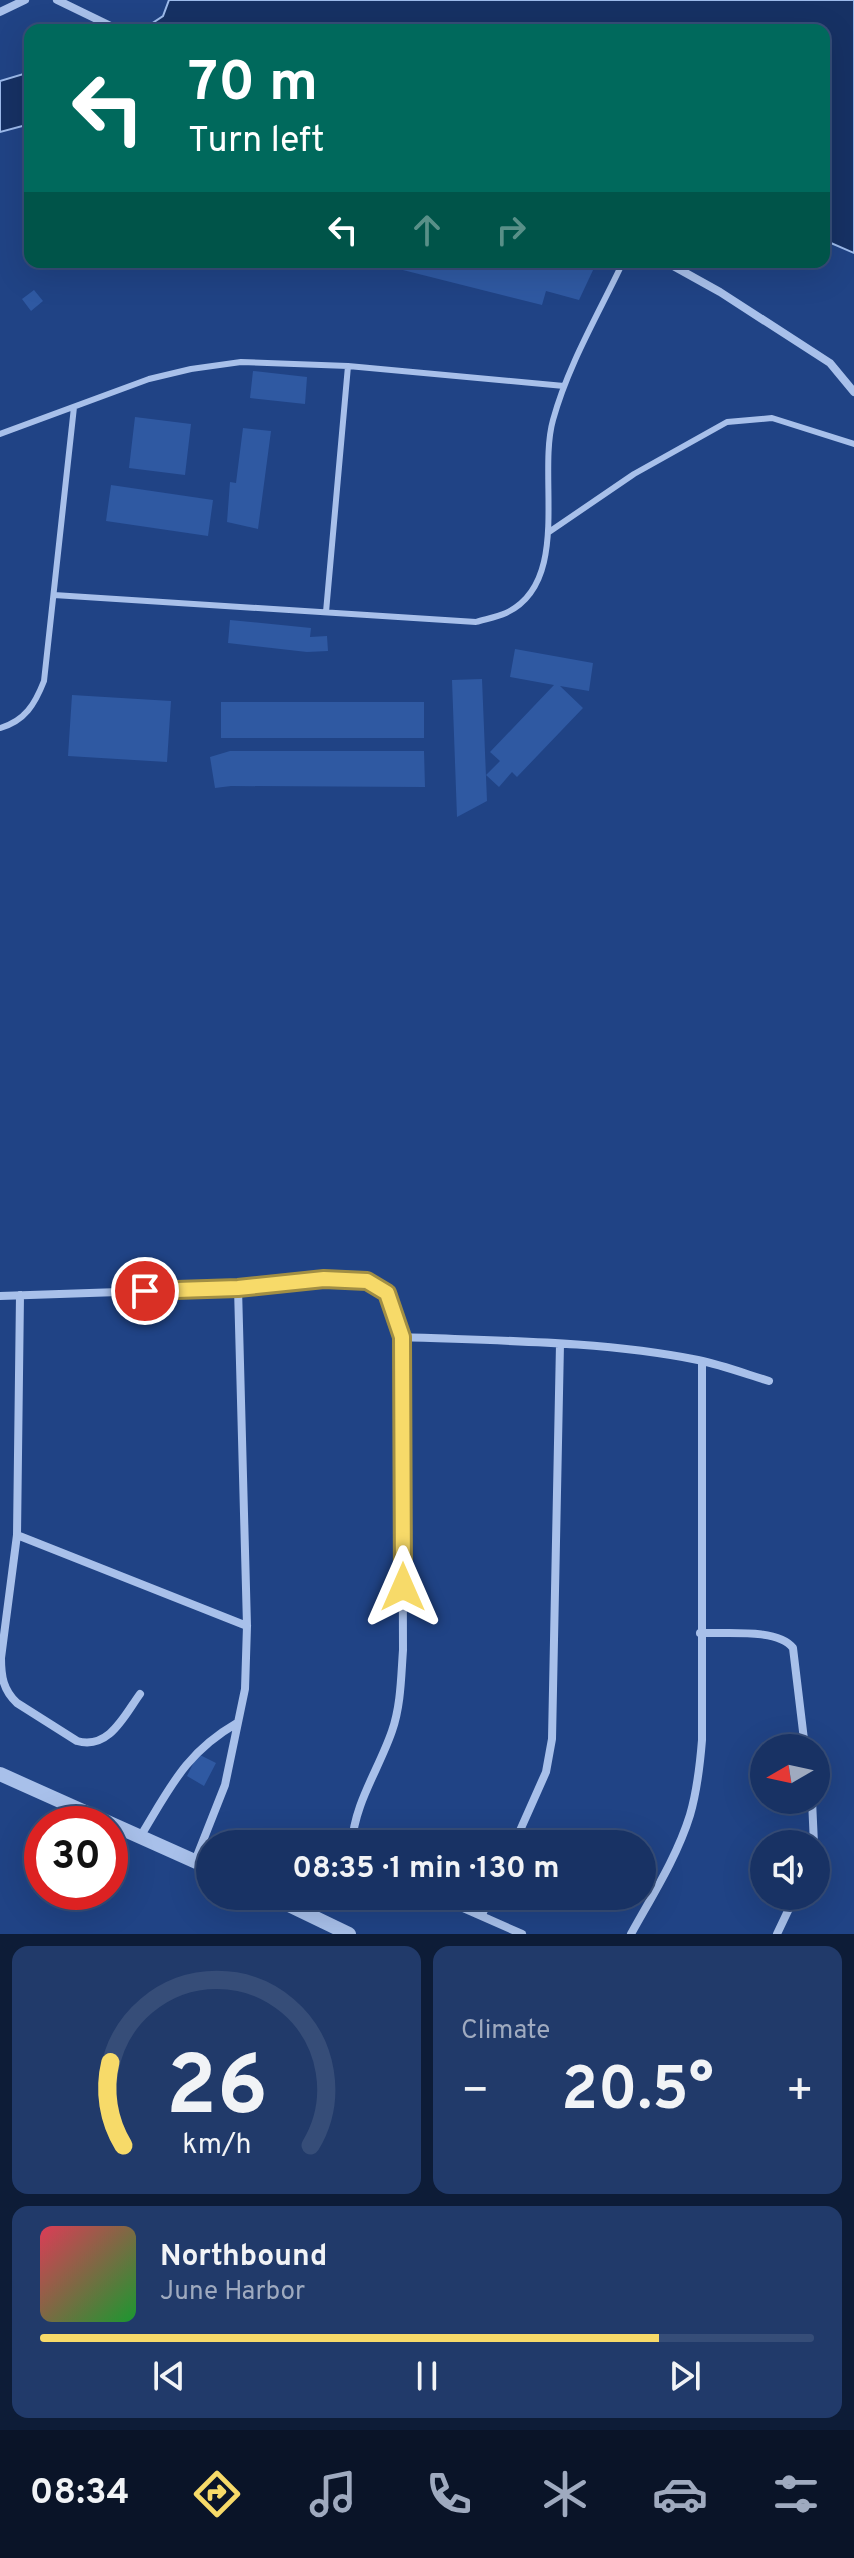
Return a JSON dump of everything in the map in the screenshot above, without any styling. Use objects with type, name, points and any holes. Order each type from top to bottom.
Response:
[{"type":"street","points":[[0,12],[25,0]]},
{"type":"street","points":[[60,2],[106,24]]},
{"type":"street","points":[[677,268],[830,363],[854,392]]},
{"type":"street","points":[[0,1296],[238,1288],[324,1279],[367,1281],[387,1293],[402,1337],[403,1650],[400,1699],[392,1731],[353,1830]]},
{"type":"street","points":[[0,1774],[195,1861],[225,1785],[245,1689],[247,1626],[238,1288]]},
{"type":"street","points":[[20,1295],[17,1535],[1,1678],[10,1697],[77,1741],[87,1744],[107,1738],[140,1694]]},
{"type":"street","points":[[402,1337],[560,1344],[702,1361],[769,1381]]},
{"type":"street","points":[[520,1830],[546,1772],[552,1739],[560,1344]]},
{"type":"street","points":[[631,1934],[670,1863],[690,1815],[702,1740],[702,1361]]},
{"type":"street","points":[[17,1535],[247,1626]]},
{"type":"street","points":[[700,1633],[772,1635],[786,1639],[793,1648],[803,1734]]},
{"type":"street","points":[[140,1837],[184,1765],[210,1739],[237,1723]]},
{"type":"street","points":[[299,1910],[349,1934]]},
{"type":"street","points":[[470,1910],[522,1934]]},
{"type":"street","points":[[482,1915],[484,1910]]},
{"type":"street","points":[[777,1934],[788,1910]]},
{"type":"lane","points":[[54,595],[476,622],[507,612],[531,594],[543,568],[549,532],[547,450],[564,386],[620,268]]},
{"type":"lane","points":[[0,434],[149,379],[241,362],[348,366],[564,386]]},
{"type":"lane","points":[[326,612],[348,366]]},
{"type":"lane","points":[[0,728],[13,724],[34,705],[44,681],[74,407]]},
{"type":"lane","points":[[549,532],[634,474],[727,422],[772,418],[854,444]]},
{"type":"water","points":[[169,0],[854,0],[854,253],[830,243],[830,24],[151,24],[163,16]]},
{"type":"water","points":[[24,74],[24,126],[0,132],[0,81]]},
{"type":"building","points":[[395,268],[594,268],[579,300],[546,291],[542,305]]},
{"type":"building","points":[[34,290],[43,301],[31,311],[22,299]]},
{"type":"building","points":[[253,371],[307,377],[305,404],[250,398]]},
{"type":"building","points":[[135,417],[191,424],[185,475],[129,468]]},
{"type":"building","points":[[243,428],[271,431],[258,529],[227,522],[230,482],[236,483]]},
{"type":"building","points":[[111,485],[213,500],[208,536],[106,521]]},
{"type":"building","points":[[230,620],[311,628],[310,637],[327,636],[328,651],[307,652],[228,643]]},
{"type":"building","points":[[515,649],[593,663],[589,691],[560,686],[583,708],[517,777],[512,772],[499,787],[486,775],[500,761],[490,752],[554,685],[510,677]]},
{"type":"building","points":[[482,679],[487,801],[457,817],[452,680]]},
{"type":"building","points":[[72,695],[171,701],[167,762],[68,756]]},
{"type":"building","points":[[221,702],[424,702],[424,738],[221,738]]},
{"type":"building","points":[[230,751],[424,751],[425,787],[215,788],[210,757]]},
{"type":"building","points":[[198,1754],[216,1763],[204,1786],[187,1776]]},
{"type":"route","points":[[145,1291],[238,1288],[324,1279],[367,1281],[387,1293],[402,1337],[403,1587]]}]
